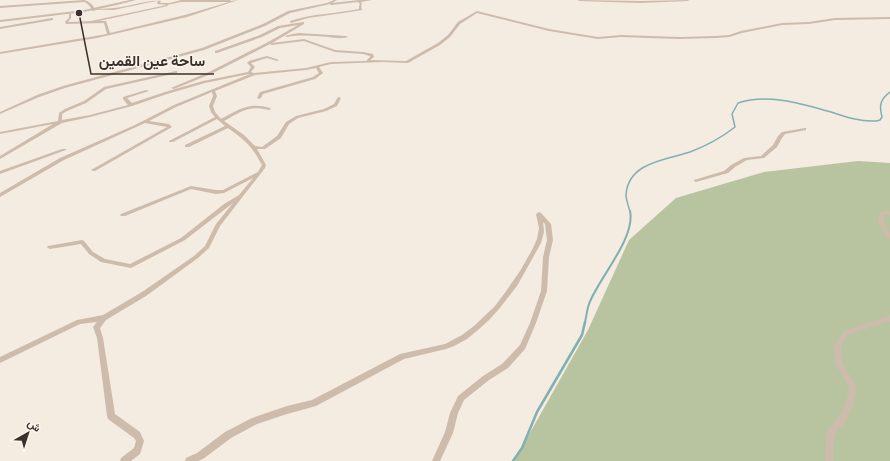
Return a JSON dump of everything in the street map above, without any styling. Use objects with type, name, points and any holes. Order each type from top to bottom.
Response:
[{"type":"street","points":[[60,2],[69,0]]},
{"type":"street","points":[[0,28],[93,10],[134,0]]},
{"type":"street","points":[[93,10],[158,0],[160,1],[159,4],[173,4]]},
{"type":"street","points":[[328,4],[336,0]]},
{"type":"street","points":[[0,113],[38,96],[64,87],[203,49],[264,25],[292,11],[328,4],[371,0]]},
{"type":"street","points":[[579,0],[597,2],[649,2],[688,0]]},
{"type":"street","points":[[0,7],[87,1],[93,7],[93,10]]},
{"type":"street","points":[[92,22],[146,12],[181,1],[236,1]]},
{"type":"street","points":[[0,53],[56,45],[108,34],[186,16],[236,1]]},
{"type":"street","points":[[216,52],[262,36],[304,16],[343,13],[361,9],[361,4],[359,1]]},
{"type":"street","points":[[0,133],[90,116],[131,105],[166,93],[252,73],[306,69],[331,62],[407,62],[439,44],[449,36],[459,23],[477,12],[549,30],[598,38],[621,36],[679,38],[716,37],[729,36],[741,32],[782,24],[801,24],[835,19],[890,18]]},
{"type":"street","points":[[0,21],[54,14],[75,13]]},
{"type":"street","points":[[70,14],[70,18],[66,22],[67,23],[105,22],[108,34]]},
{"type":"street","points":[[166,93],[178,86],[210,73],[271,42],[303,23],[284,26]]},
{"type":"street","points":[[271,42],[294,34],[331,38],[346,37]]},
{"type":"street","points":[[265,45],[308,40],[335,51],[372,55],[372,57],[366,62]]},
{"type":"street","points":[[252,73],[253,67],[249,63],[250,62],[267,57],[277,60]]},
{"type":"street","points":[[259,98],[261,93],[314,78],[321,73],[317,66]]},
{"type":"street","points":[[60,122],[60,114],[85,102],[105,88],[176,72]]},
{"type":"street","points":[[0,195],[51,165],[146,122],[175,106],[252,73]]},
{"type":"street","points":[[131,105],[124,98],[147,90]]},
{"type":"street","points":[[0,360],[79,322],[104,318],[144,294],[196,257],[207,247],[218,225],[261,171],[264,165],[254,147],[246,138],[214,115],[211,106],[215,96],[213,91]]},
{"type":"street","points":[[254,147],[263,148],[278,137],[287,123],[297,118],[326,110],[336,105],[339,98]]},
{"type":"street","points":[[171,141],[252,106],[260,106],[269,109]]},
{"type":"street","points":[[0,158],[60,122]]},
{"type":"street","points":[[93,170],[170,128],[168,125],[146,122]]},
{"type":"street","points":[[187,146],[229,126]]},
{"type":"street","points":[[696,180],[726,172],[733,166],[746,159],[762,157],[775,146],[784,133],[805,129]]},
{"type":"street","points":[[0,173],[64,150]]},
{"type":"street","points":[[123,215],[191,187],[216,192],[224,191],[261,171]]},
{"type":"street","points":[[50,246],[82,242],[91,253],[103,261],[131,266],[183,239],[226,205],[243,194]]},
{"type":"street","points":[[890,213],[882,213],[881,223],[890,237]]},
{"type":"street","points":[[189,461],[200,456],[228,435],[256,421],[313,403],[402,356],[439,348],[451,344],[464,336],[495,309],[513,288],[521,275],[536,248],[541,233],[539,214],[548,224],[550,240],[546,257],[544,291],[523,347],[510,361],[461,398],[454,413],[449,433],[436,461]]},
{"type":"street","points":[[104,318],[96,327],[100,338],[111,416],[137,434],[140,441],[137,451],[124,461]]},
{"type":"street","points":[[829,461],[830,434],[841,421],[850,404],[853,387],[840,365],[837,346],[846,334],[890,318]]},
{"type":"green space","points":[[858,161],[890,163],[890,461],[514,461],[588,330],[629,240],[676,198],[764,172]]},
{"type":"waterway","points":[[630,212],[626,195],[628,184],[633,175],[641,169],[660,160],[696,150],[730,131],[735,127],[732,114],[738,103],[749,100],[773,99],[808,106],[854,119],[876,121],[880,120],[882,117],[882,100],[890,92]]},
{"type":"waterway","points":[[585,323],[588,306],[622,246],[630,222],[630,212]]},
{"type":"waterway","points":[[513,461],[522,448],[537,412],[582,335],[585,322]]},
{"type":"place","name":"ساحة عين القمين","points":[[79,13]]}]
